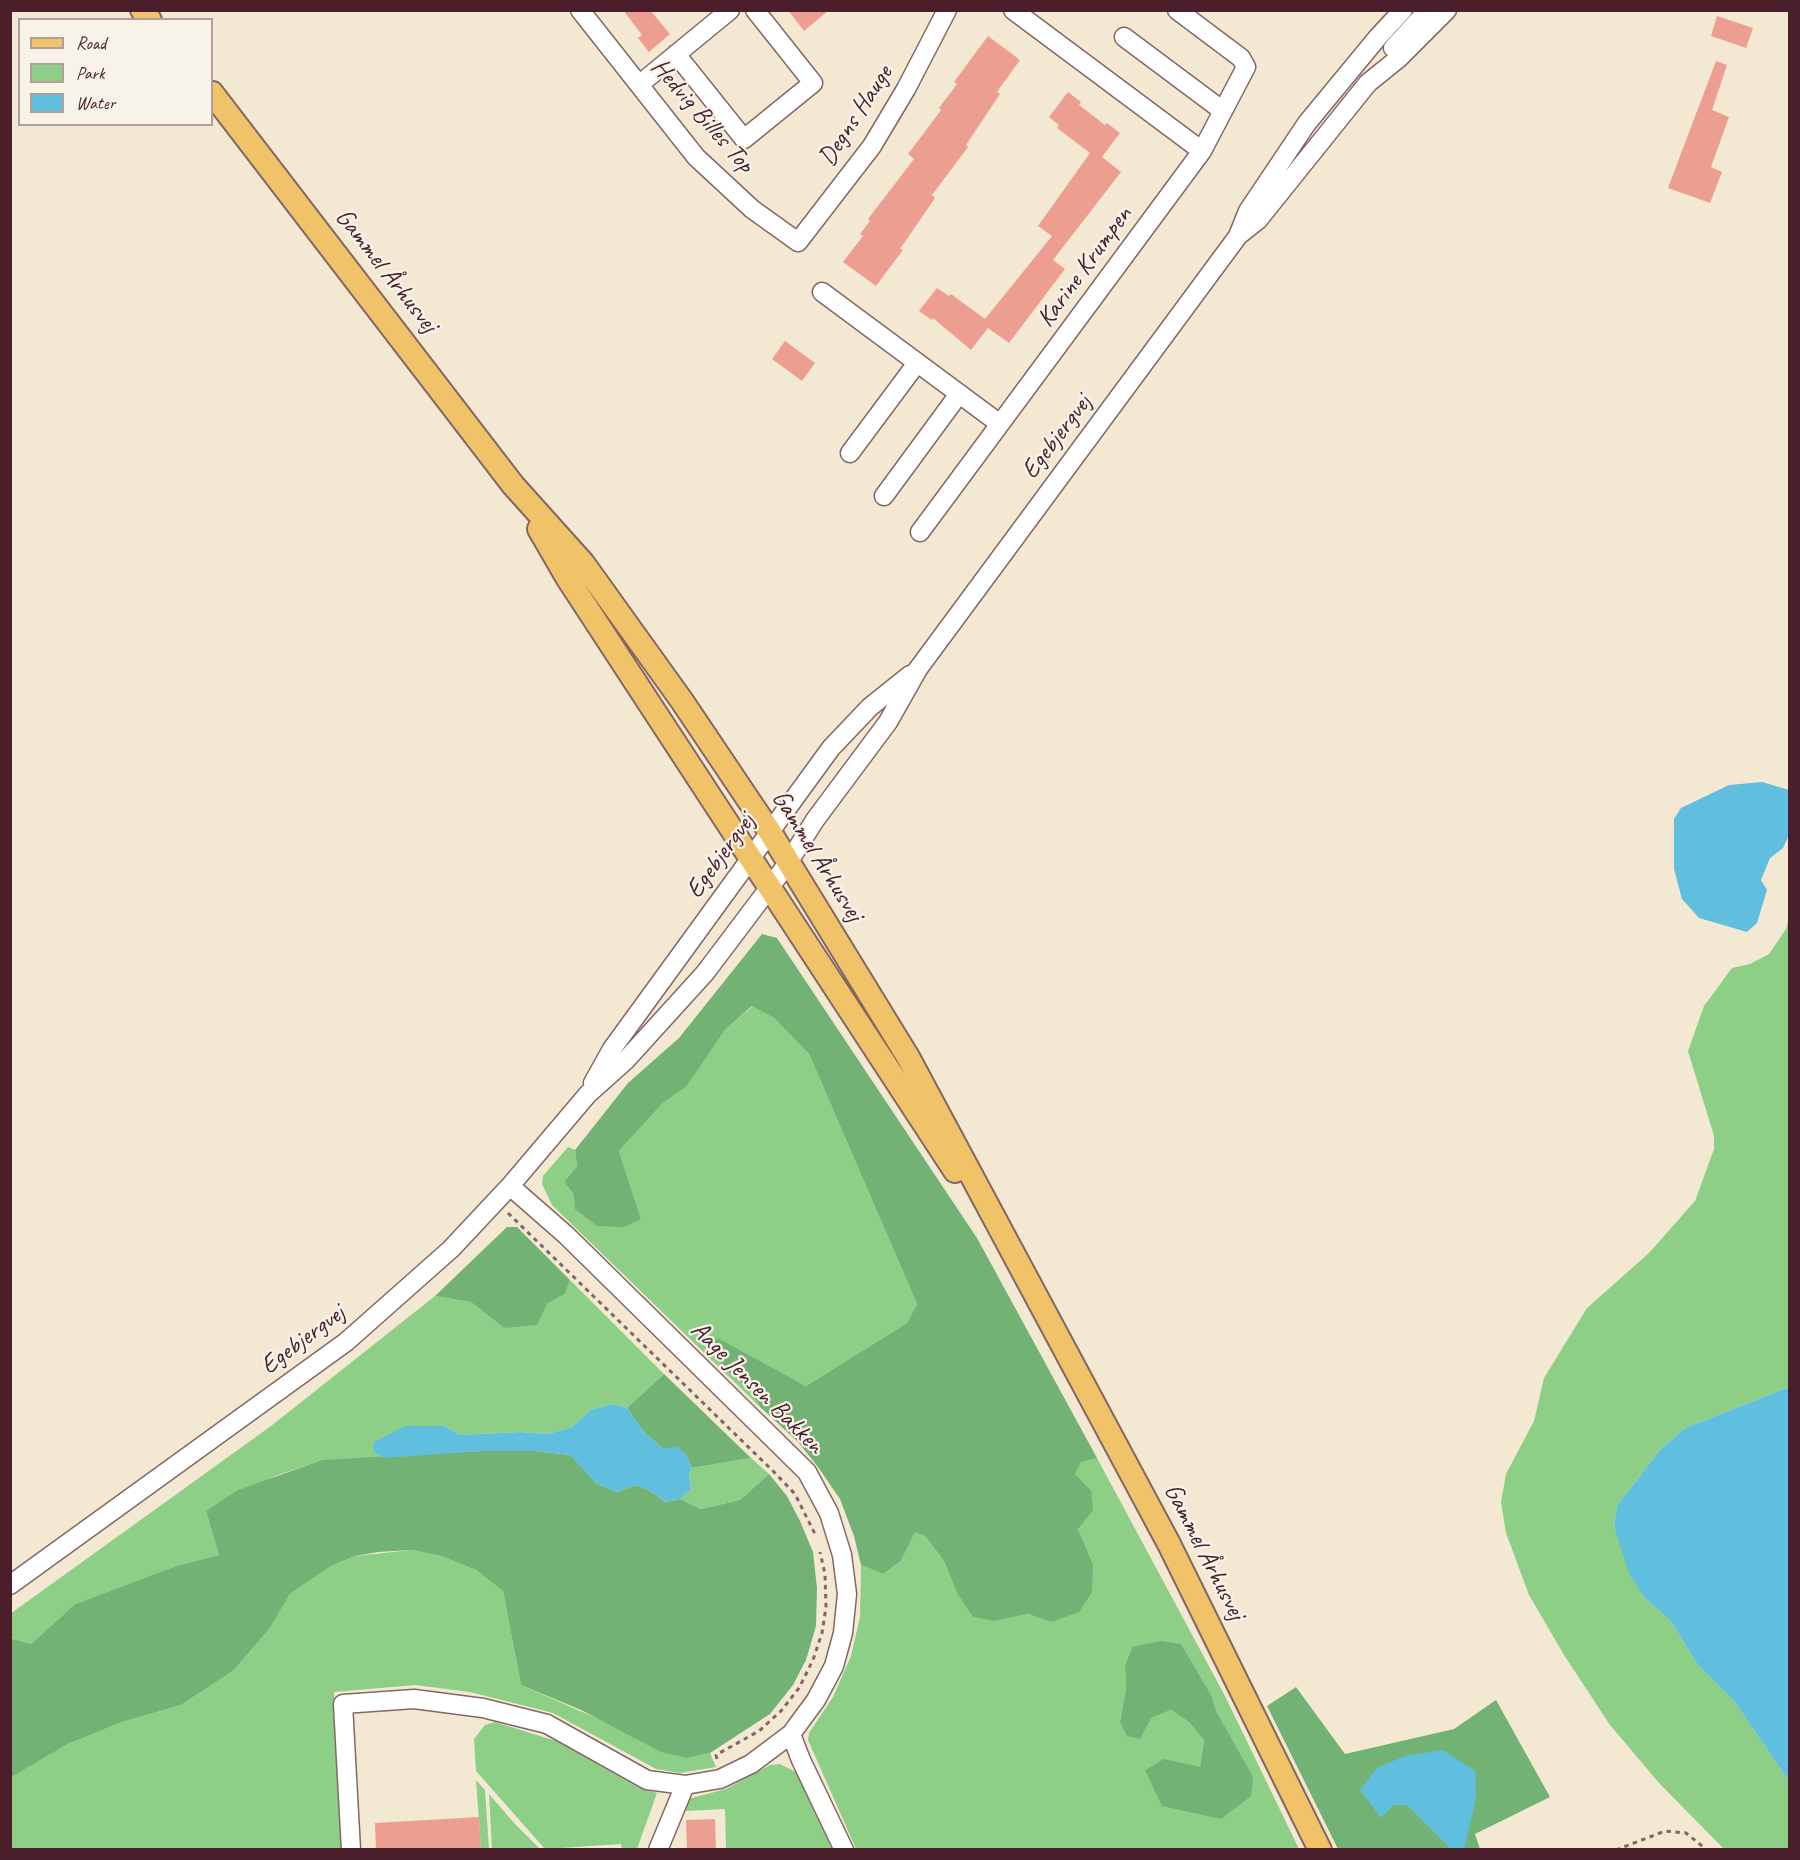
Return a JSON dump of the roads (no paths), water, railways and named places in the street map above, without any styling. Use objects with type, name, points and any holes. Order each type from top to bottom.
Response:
[{"type":"main road","name":"Gammel Århusvej","points":[[213,94],[513,485],[583,563],[682,701],[770,832],[908,1057],[1169,1544],[1320,1850]]},
{"type":"main road","name":"Gammel Århusvej","points":[[513,485],[568,579],[771,886],[1029,1285]]},
{"type":"street","name":"Hedvig Billes Top","points":[[580,10],[696,157],[752,209],[798,242]]},
{"type":"street","points":[[640,84],[729,10]]},
{"type":"street","points":[[676,54],[744,139],[813,83],[756,10]]},
{"type":"street","name":"Degns Hauge","points":[[798,242],[872,146],[906,89],[947,10]]},
{"type":"street","points":[[1013,10],[1202,151]]},
{"type":"street","name":"Karine Krumpen","points":[[920,532],[1202,151],[1246,67],[1241,58],[1177,10]]},
{"type":"street","name":"Egebjergvej","points":[[10,1585],[346,1342],[451,1249],[510,1186],[588,1094],[626,1060],[705,973],[788,863],[815,820],[888,722],[918,669],[1238,236],[1248,212],[1307,123],[1403,10]]},
{"type":"street","points":[[1368,83],[1380,61],[1428,10]]},
{"type":"street","name":"Egebjergvej","points":[[1238,236],[1258,220],[1368,83],[1399,58],[1447,10]]},
{"type":"street","points":[[1124,37],[1223,111]]},
{"type":"street","points":[[822,292],[1000,424]]},
{"type":"street","points":[[850,453],[917,363]]},
{"type":"street","points":[[884,495],[959,394]]},
{"type":"street","name":"Egebjergvej","points":[[588,1094],[612,1049],[831,748],[870,707],[918,669]]},
{"type":"street","name":"Aage Jensen Bakken","points":[[351,1850],[343,1704],[414,1699],[483,1708],[547,1724],[647,1780],[685,1785],[720,1779],[750,1764],[791,1734],[816,1700],[834,1666],[843,1633],[847,1594],[842,1555],[829,1513],[807,1472],[566,1235],[510,1186]]},
{"type":"street","points":[[791,1734],[844,1850]]},
{"type":"street","points":[[658,1850],[685,1785]]},
{"type":"water","points":[[1762,782],[1789,790],[1789,835],[1783,848],[1770,858],[1761,880],[1767,890],[1757,923],[1747,932],[1699,918],[1682,899],[1674,869],[1674,819],[1681,808],[1729,785]]},
{"type":"water","points":[[1789,1387],[1789,1781],[1734,1701],[1698,1665],[1670,1620],[1645,1598],[1629,1573],[1614,1526],[1617,1506],[1660,1450],[1685,1428]]},
{"type":"water","points":[[612,1404],[627,1408],[644,1432],[662,1448],[677,1447],[685,1453],[692,1468],[689,1475],[691,1489],[680,1499],[665,1502],[649,1490],[635,1485],[617,1492],[597,1484],[570,1455],[535,1451],[481,1451],[384,1458],[373,1452],[374,1442],[405,1426],[445,1426],[460,1435],[520,1432],[548,1434],[572,1427],[591,1410]]},
{"type":"water","points":[[1443,1750],[1475,1771],[1476,1799],[1464,1849],[1451,1849],[1407,1805],[1393,1805],[1381,1818],[1360,1790],[1377,1768],[1405,1756]]}]
